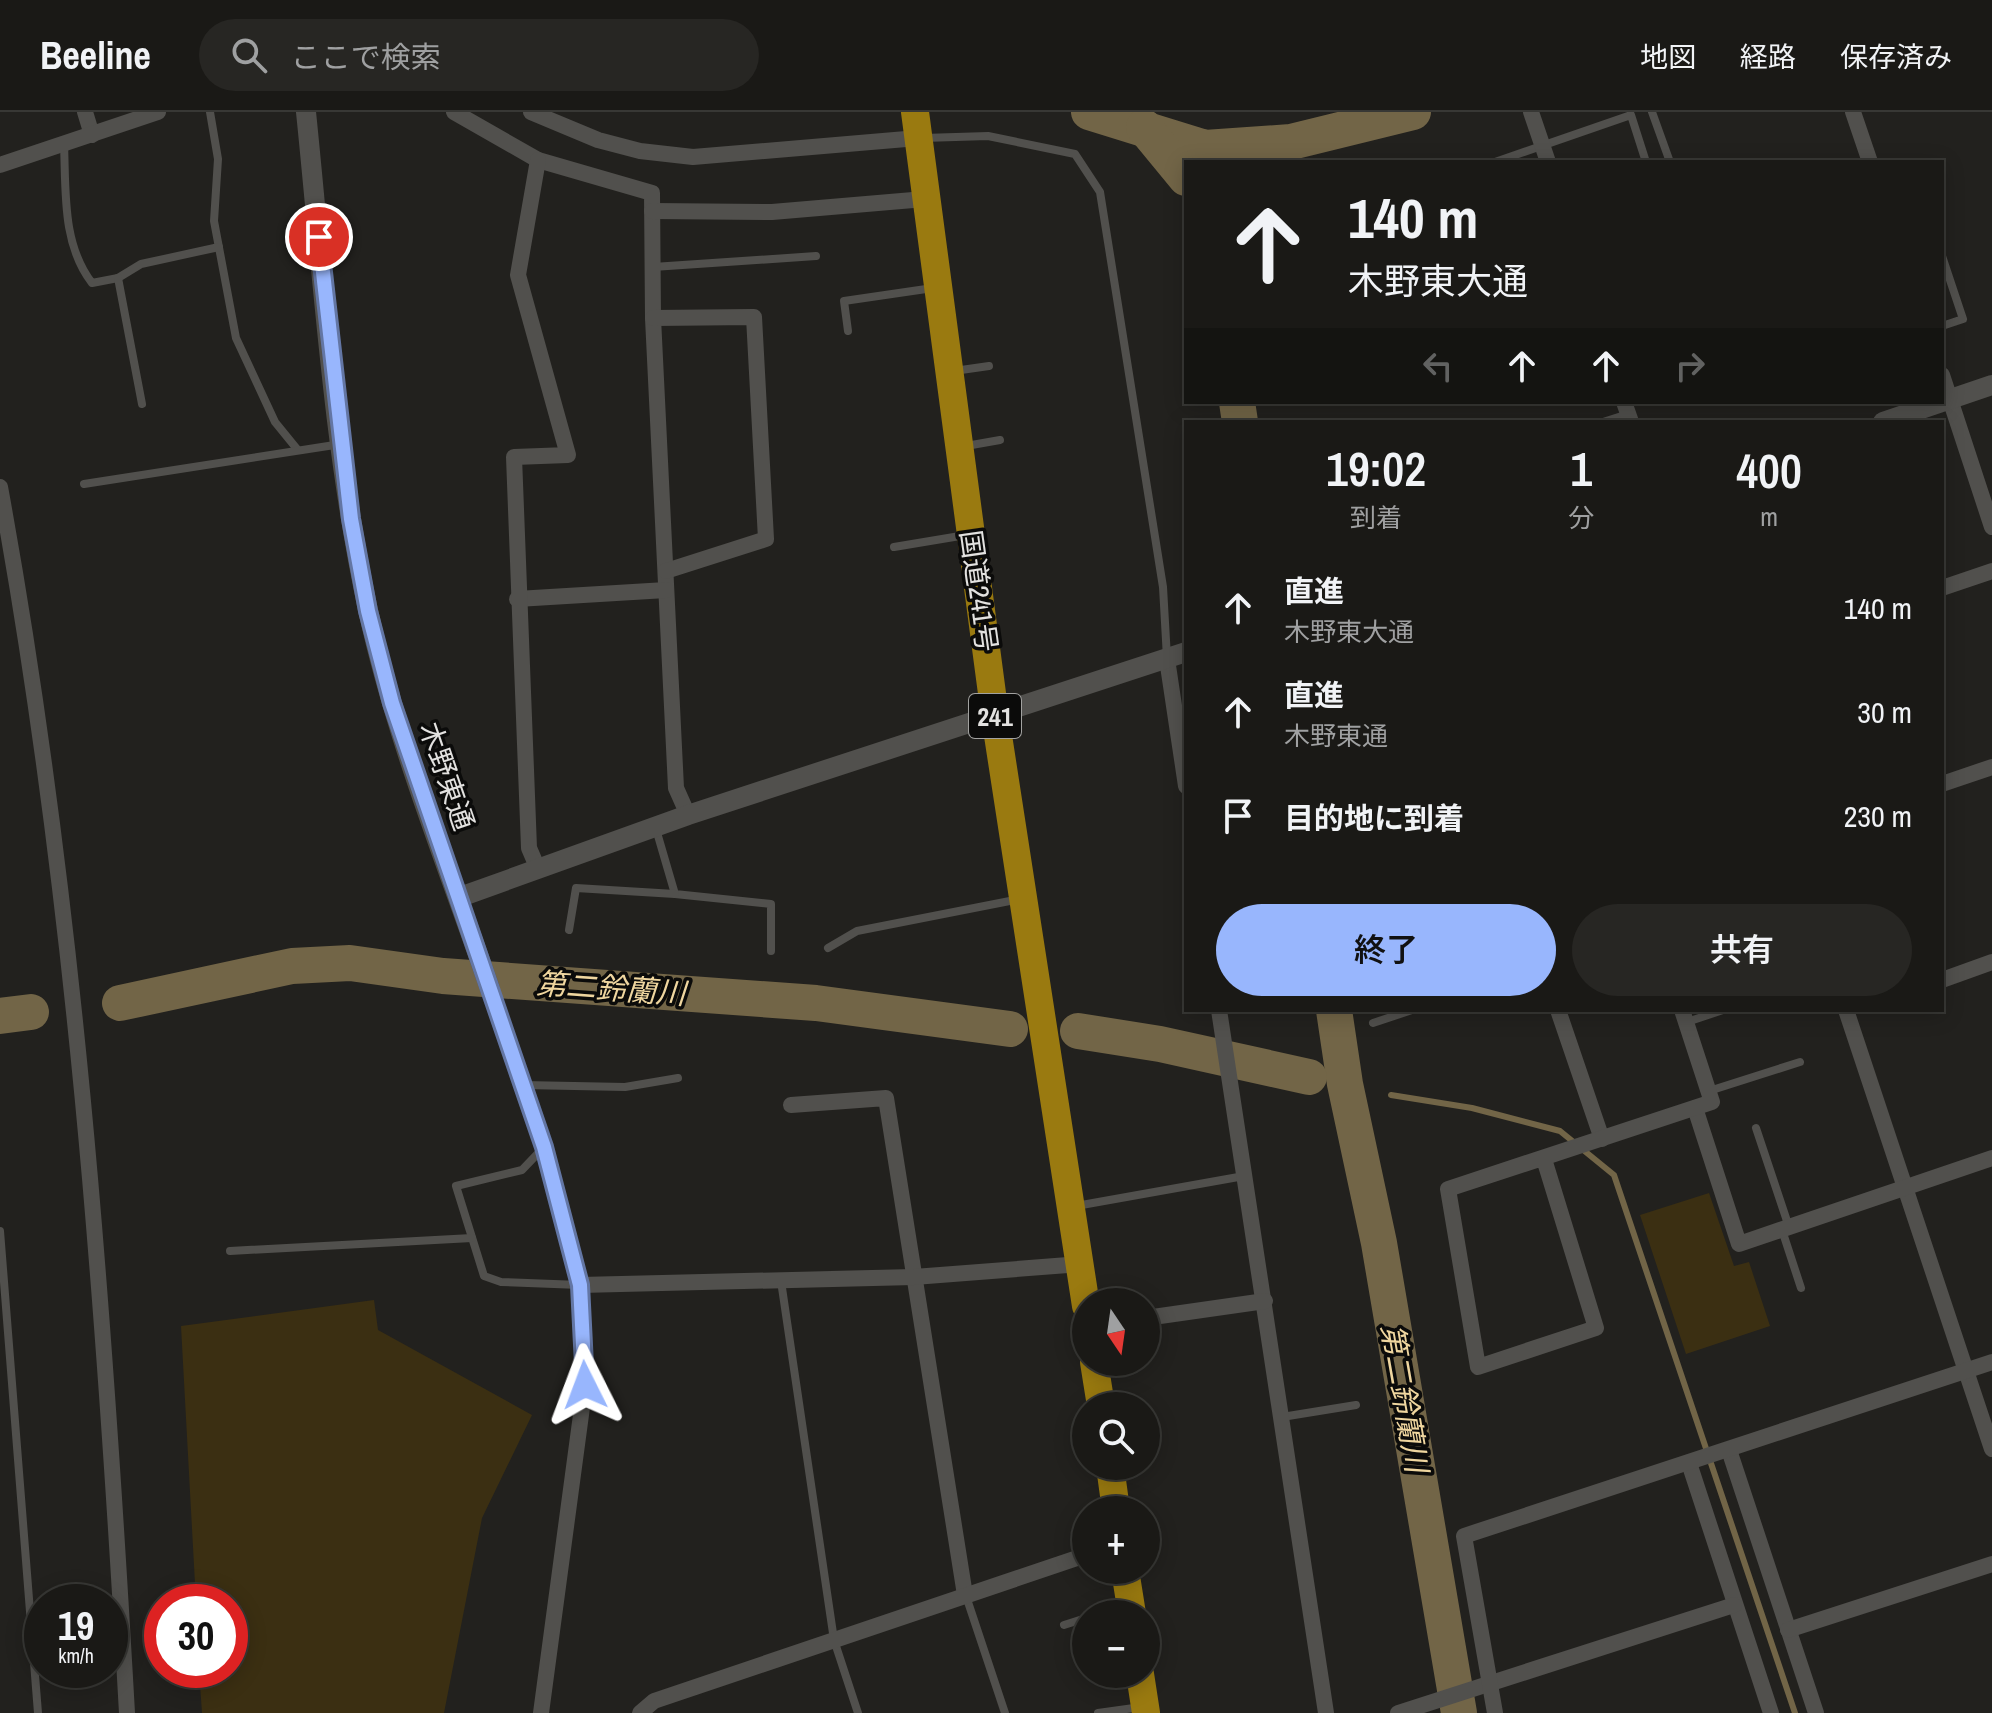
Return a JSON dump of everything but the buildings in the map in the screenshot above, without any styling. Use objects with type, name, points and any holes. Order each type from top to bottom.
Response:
[{"type":"highway","name":"国道241号","points":[[916,125],[995,716],[1084,1288]]},
{"type":"highway","points":[[1142,1688],[1145,1710]]},
{"type":"street","points":[[85,112],[92,135]]},
{"type":"street","points":[[0,165],[158,112]]},
{"type":"street","name":"木野東通","points":[[306,112],[342,444],[368,611],[392,703],[490,989]]},
{"type":"street","points":[[454,112],[538,160],[652,193],[653,318],[676,788],[688,815]]},
{"type":"street","points":[[531,112],[598,140],[640,151],[693,157],[916,125]]},
{"type":"street","points":[[1531,112],[1545,154]]},
{"type":"street","points":[[1853,112],[1869,160]]},
{"type":"street","points":[[538,160],[518,275],[568,455],[514,457],[517,599],[529,848],[538,869]]},
{"type":"street","points":[[652,211],[772,212],[925,199]]},
{"type":"street","points":[[653,318],[754,317],[766,539],[666,571]]},
{"type":"street","points":[[1944,381],[1992,527]]},
{"type":"street","points":[[1944,402],[1992,385]]},
{"type":"street","points":[[1889,420],[1938,404]]},
{"type":"street","points":[[0,487],[38,723],[78,1036],[116,1517],[127,1713]]},
{"type":"street","points":[[1944,587],[1992,571]]},
{"type":"street","points":[[517,599],[666,590]]},
{"type":"street","points":[[460,897],[688,815],[1177,656],[1184,757]]},
{"type":"street","points":[[1944,783],[1992,767]]},
{"type":"street","points":[[1944,979],[1992,962]]},
{"type":"street","points":[[490,989],[544,1147],[580,1285],[585,1385],[541,1713]]},
{"type":"street","points":[[1219,1012],[1326,1713]]},
{"type":"street","points":[[1559,1012],[1602,1139]]},
{"type":"street","points":[[1849,1012],[1992,1449]]},
{"type":"street","points":[[1544,1159],[1596,1328],[1478,1367],[1448,1189],[1712,1102],[1684,1016]]},
{"type":"street","points":[[791,1105],[886,1098],[965,1595]]},
{"type":"street","points":[[1695,1108],[1739,1244],[1992,1158]]},
{"type":"street","points":[[580,1285],[914,1277],[1081,1264]]},
{"type":"street","points":[[1160,1316],[1265,1301]]},
{"type":"street","points":[[1495,1713],[1464,1536],[1992,1362]]},
{"type":"street","points":[[1729,1450],[1816,1713]]},
{"type":"street","points":[[1689,1463],[1771,1713]]},
{"type":"street","points":[[640,1713],[654,1701],[1072,1560]]},
{"type":"street","points":[[1788,1630],[1992,1564]]},
{"type":"street","points":[[1398,1713],[1734,1605]]},
{"type":"lane","points":[[210,112],[218,159],[214,221],[236,338],[275,422],[297,449]]},
{"type":"lane","points":[[1652,112],[1669,160]]},
{"type":"lane","points":[[1508,160],[1545,154],[1635,114],[1646,160]]},
{"type":"lane","points":[[916,125],[1048,146],[1075,154],[1100,192],[1163,587],[1177,656]]},
{"type":"lane","points":[[64,144],[69,231],[77,264],[92,283],[118,278],[141,264],[219,247]]},
{"type":"lane","points":[[653,267],[816,256]]},
{"type":"lane","points":[[1944,262],[1963,319],[1944,325]]},
{"type":"lane","points":[[118,278],[142,404]]},
{"type":"lane","points":[[848,331],[844,301],[937,288]]},
{"type":"lane","points":[[949,372],[989,366]]},
{"type":"lane","points":[[959,447],[1000,440]]},
{"type":"lane","points":[[84,484],[342,444]]},
{"type":"lane","points":[[894,547],[971,535]]},
{"type":"lane","points":[[655,827],[675,894]]},
{"type":"lane","points":[[569,930],[576,888],[675,894],[771,904],[771,951]]},
{"type":"lane","points":[[828,948],[857,931],[1025,898]]},
{"type":"lane","points":[[1373,1023],[1406,1012]]},
{"type":"lane","points":[[1684,1016],[1710,1012]]},
{"type":"lane","points":[[1709,1091],[1800,1062]]},
{"type":"lane","points":[[523,1085],[625,1087],[678,1078]]},
{"type":"lane","points":[[1756,1128],[1801,1288]]},
{"type":"lane","points":[[544,1147],[522,1170],[456,1186],[484,1276],[501,1282],[580,1285]]},
{"type":"lane","points":[[1072,1207],[1245,1176]]},
{"type":"lane","points":[[0,1231],[38,1713]]},
{"type":"lane","points":[[230,1251],[472,1238]]},
{"type":"lane","points":[[781,1281],[834,1640],[858,1713]]},
{"type":"lane","points":[[1282,1417],[1356,1405]]},
{"type":"lane","points":[[965,1595],[1005,1713]]},
{"type":"lane","points":[[1064,1625],[1072,1622]]},
{"type":"lane","points":[[1098,1713],[1145,1710]]},
{"type":"shaded area","points":[[1709,1193],[1734,1266],[1749,1262],[1770,1326],[1686,1354],[1640,1215]]},
{"type":"shaded area","points":[[374,1300],[378,1330],[532,1415],[482,1518],[444,1713],[202,1713],[200,1688],[248,1688],[248,1584],[195,1584],[181,1326]]},
{"type":"waterway","points":[[1089,112],[1205,148],[1291,142],[1413,112]]},
{"type":"waterway","name":"第二鈴蘭川","points":[[1144,127],[1184,176]]},
{"type":"waterway","name":"第二鈴蘭川","points":[[1237,404],[1240,420]]},
{"type":"waterway","name":"第二鈴蘭川","points":[[120,1003],[292,966],[350,963],[443,976],[816,1003],[1010,1029]]},
{"type":"waterway","name":"第二鈴蘭川","points":[[0,1016],[31,1012]]},
{"type":"waterway","name":"第二鈴蘭川","points":[[1334,1012],[1345,1084],[1379,1243],[1459,1713]]},
{"type":"waterway","name":"第二鈴蘭川","points":[[1078,1031],[1160,1044],[1309,1077]]},
{"type":"waterway","points":[[1391,1095],[1472,1108],[1560,1131],[1614,1175],[1795,1713]]},
{"type":"waterway","points":[[1349,1100],[1356,1097]]},
{"type":"route","points":[[319,237],[351,519],[368,611],[392,703],[544,1147],[564,1215],[580,1285],[585,1385]]}]
